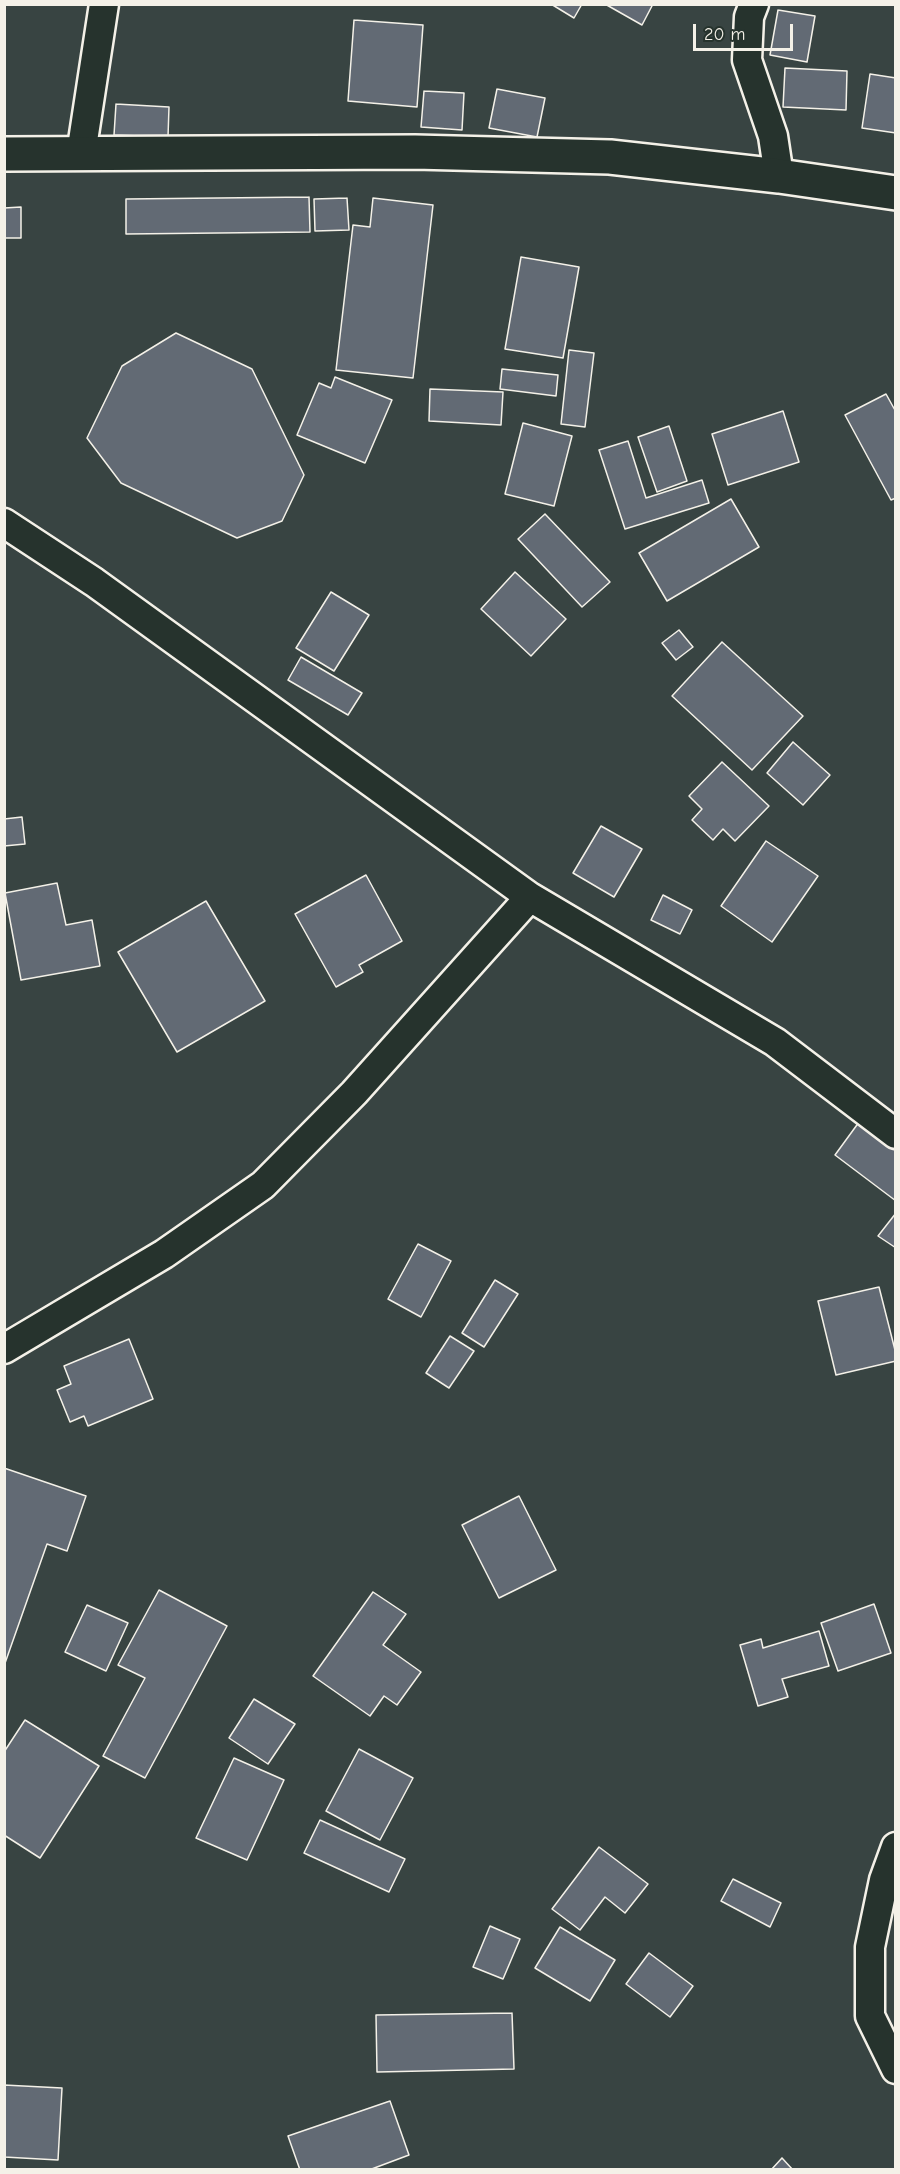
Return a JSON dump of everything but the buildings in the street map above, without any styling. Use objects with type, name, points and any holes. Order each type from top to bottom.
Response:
[{"type":"main road","points":[[4,154],[415,152],[598,157],[779,176],[896,193]]},
{"type":"street","points":[[81,154],[104,4]]},
{"type":"street","points":[[754,4],[749,17],[747,60],[773,136],[779,176]]},
{"type":"street","points":[[4,523],[94,582],[530,897],[775,1042],[896,1134]]},
{"type":"street","points":[[4,1349],[164,1254],[263,1185],[354,1093],[530,897]]},
{"type":"street","points":[[896,1846],[884,1880],[870,1947],[870,2016],[896,2069]]}]
